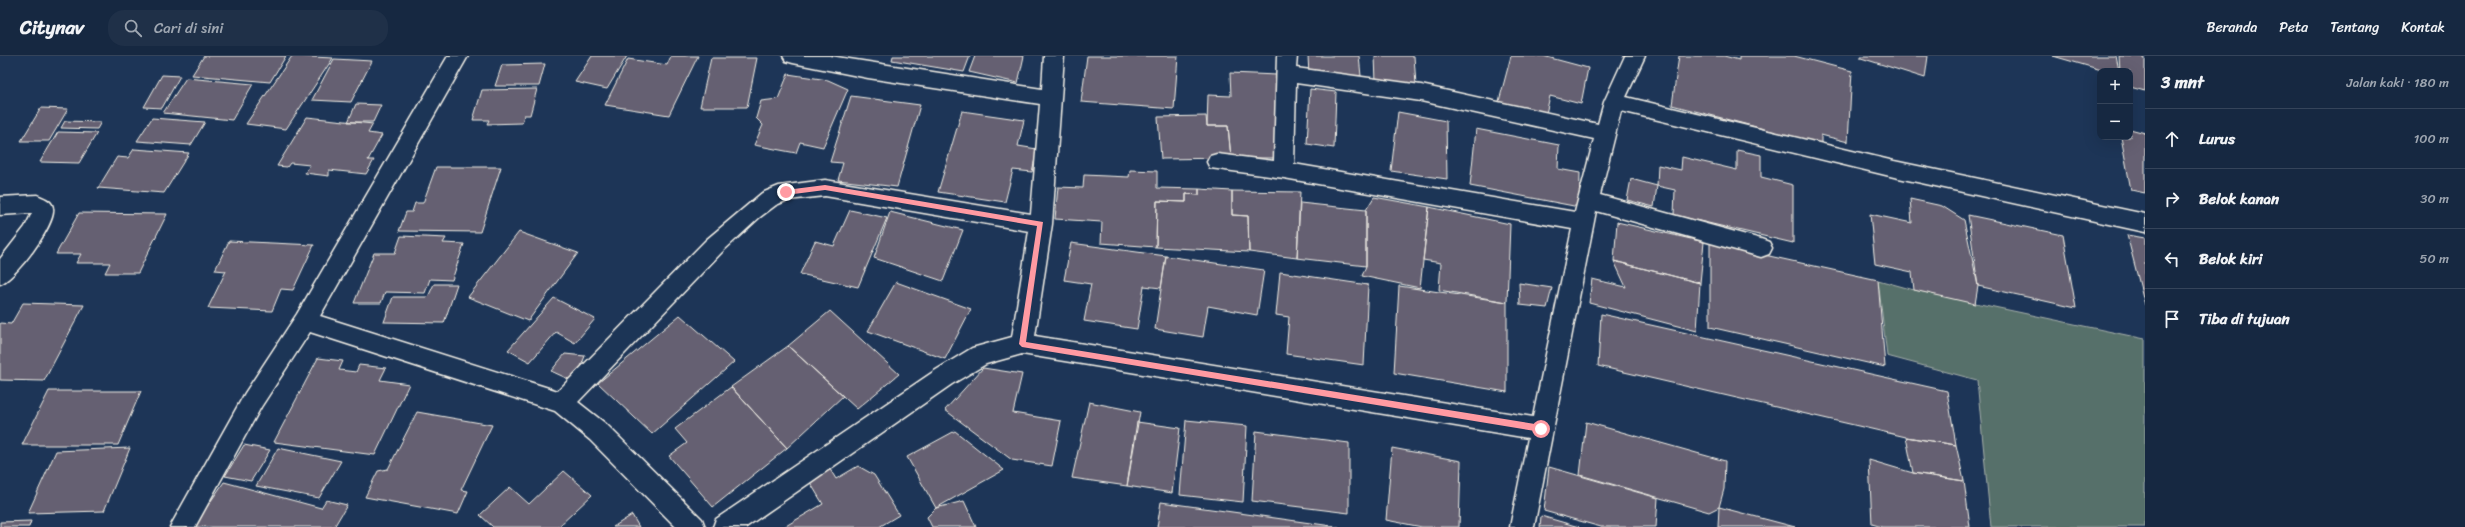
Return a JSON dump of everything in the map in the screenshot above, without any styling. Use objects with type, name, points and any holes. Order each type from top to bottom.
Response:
[{"type":"street","points":[[182,527],[253,400],[306,321],[458,56]]},
{"type":"street","points":[[793,56],[868,71],[1051,98]]},
{"type":"street","points":[[1022,344],[1041,224],[1054,56]]},
{"type":"street","points":[[1522,527],[1588,200],[1604,134],[1614,102],[1635,56]]},
{"type":"street","points":[[1284,170],[1287,65],[1604,134]]},
{"type":"street","points":[[1614,102],[1894,169],[2145,223]]},
{"type":"street","points":[[1217,162],[1284,170],[1584,222]]},
{"type":"street","points":[[562,403],[720,241],[753,210],[769,199],[786,192],[825,188],[1041,224]]},
{"type":"street","points":[[1588,200],[1762,248]]},
{"type":"street","points":[[0,206],[37,204],[43,208],[43,215],[37,226],[0,275]]},
{"type":"street","points":[[306,321],[562,403],[598,432],[694,527]]},
{"type":"street","points":[[725,527],[980,354],[1022,344],[1541,429]]},
{"type":"green space","points":[[1878,280],[1914,290],[2145,339],[2145,527],[1991,527],[1977,380],[1887,356]]},
{"type":"building","points":[[204,56],[286,56],[270,82],[192,75]]},
{"type":"building","points":[[292,56],[333,58],[286,129],[246,124]]},
{"type":"building","points":[[592,56],[627,56],[607,89],[575,82]]},
{"type":"building","points":[[671,56],[698,56],[669,115],[605,105],[628,59],[667,65]]},
{"type":"building","points":[[893,56],[970,56],[964,72],[892,60]]},
{"type":"building","points":[[975,56],[1024,56],[1018,83],[969,72]]},
{"type":"building","points":[[1087,56],[1178,56],[1174,109],[1081,102]]},
{"type":"building","points":[[1308,56],[1359,56],[1361,76],[1309,75]]},
{"type":"building","points":[[1375,56],[1414,56],[1416,85],[1376,82]]},
{"type":"building","points":[[1511,56],[1543,56],[1588,68],[1581,104],[1550,96],[1545,118],[1498,105]]},
{"type":"building","points":[[1679,56],[1724,56],[1739,60],[1739,56],[1794,56],[1852,71],[1848,142],[1821,135],[1821,144],[1672,105]]},
{"type":"building","points":[[1861,56],[1928,56],[1925,78],[1861,58]]},
{"type":"building","points":[[2053,56],[2116,56],[2118,68],[2097,69]]},
{"type":"building","points":[[2119,56],[2145,57],[2145,91],[2133,88],[2133,68],[2120,68]]},
{"type":"building","points":[[711,58],[757,58],[747,107],[700,107]]},
{"type":"building","points":[[334,59],[372,61],[351,102],[312,100]]},
{"type":"building","points":[[545,64],[539,86],[495,86],[502,65]]},
{"type":"building","points":[[1230,73],[1277,75],[1281,158],[1231,158],[1228,126],[1207,126],[1208,95],[1231,96]]},
{"type":"building","points":[[788,74],[828,80],[848,89],[823,147],[800,142],[796,153],[754,145],[763,125],[756,118],[761,101],[778,99]]},
{"type":"building","points":[[162,75],[180,76],[162,108],[144,107]]},
{"type":"building","points":[[186,78],[253,84],[232,120],[163,113]]},
{"type":"building","points":[[537,89],[530,115],[524,115],[522,123],[487,124],[489,120],[473,120],[482,90]]},
{"type":"building","points":[[1310,89],[1336,92],[1334,148],[1307,144]]},
{"type":"building","points":[[851,96],[920,105],[897,187],[838,180],[843,163],[830,162]]},
{"type":"building","points":[[356,104],[381,105],[373,122],[348,122]]},
{"type":"building","points":[[41,108],[68,109],[49,141],[21,141]]},
{"type":"building","points":[[962,111],[1024,120],[1018,146],[1037,149],[1032,172],[1013,170],[1005,202],[938,192]]},
{"type":"building","points":[[1398,112],[1446,121],[1447,179],[1391,171]]},
{"type":"building","points":[[1206,116],[1207,126],[1228,126],[1231,158],[1161,159],[1158,117]]},
{"type":"building","points":[[307,117],[373,124],[368,133],[382,135],[368,160],[374,160],[366,174],[329,170],[329,176],[305,173],[310,165],[290,163],[287,167],[277,166]]},
{"type":"building","points":[[152,118],[205,122],[191,145],[137,141]]},
{"type":"building","points":[[65,121],[101,122],[97,129],[61,128]]},
{"type":"building","points":[[1476,129],[1559,145],[1558,169],[1580,173],[1579,207],[1470,186]]},
{"type":"building","points":[[2133,130],[2145,133],[2145,193],[2131,190],[2122,140],[2133,140]]},
{"type":"building","points":[[58,132],[97,133],[79,163],[40,162]]},
{"type":"building","points":[[134,149],[189,153],[164,193],[98,188],[117,157],[128,158]]},
{"type":"building","points":[[1737,150],[1761,155],[1761,177],[1793,185],[1793,243],[1674,215],[1675,190],[1657,186],[1658,165],[1681,170],[1682,157],[1737,170]]},
{"type":"building","points":[[436,167],[501,167],[480,232],[399,231],[406,212],[412,212],[415,203],[423,203]]},
{"type":"building","points":[[1130,170],[1157,171],[1157,188],[1199,189],[1199,195],[1186,194],[1186,202],[1157,201],[1156,247],[1101,243],[1102,222],[1055,219],[1058,187],[1083,188],[1084,175],[1129,177]]},
{"type":"building","points":[[1631,179],[1657,186],[1654,207],[1627,200]]},
{"type":"building","points":[[1199,189],[1232,191],[1232,215],[1248,216],[1249,252],[1156,247],[1157,201],[1186,202],[1186,194],[1199,195]]},
{"type":"building","points":[[1232,191],[1300,192],[1297,258],[1249,252],[1248,216],[1232,215]]},
{"type":"building","points":[[1374,197],[1429,207],[1420,288],[1362,276],[1366,266],[1366,210]]},
{"type":"building","points":[[1910,199],[1942,206],[1964,220],[1978,286],[1975,304],[1914,290],[1912,272],[1875,264],[1870,214],[1912,223]]},
{"type":"building","points":[[1300,203],[1366,210],[1366,266],[1297,258]]},
{"type":"building","points":[[1429,207],[1510,224],[1507,302],[1439,290],[1441,263],[1423,260]]},
{"type":"building","points":[[850,210],[887,218],[858,287],[800,274],[815,241],[834,246]]},
{"type":"building","points":[[890,212],[963,230],[943,281],[874,258]]},
{"type":"building","points":[[79,213],[167,214],[138,273],[105,273],[110,263],[76,263],[81,254],[56,254]]},
{"type":"building","points":[[1968,215],[2063,235],[2076,308],[1978,286]]},
{"type":"building","points":[[1617,222],[1704,242],[1700,283],[1614,261]]},
{"type":"building","points":[[519,232],[578,253],[528,321],[468,297]]},
{"type":"building","points":[[2127,235],[2145,238],[2145,305]]},
{"type":"building","points":[[401,236],[446,238],[443,243],[464,244],[452,280],[430,279],[425,293],[385,292],[381,303],[354,303],[374,253],[395,253]]},
{"type":"building","points":[[229,241],[314,245],[293,290],[281,289],[272,311],[208,308],[226,271],[215,270]]},
{"type":"building","points":[[1071,243],[1166,256],[1161,288],[1144,286],[1137,329],[1084,321],[1091,284],[1064,280]]},
{"type":"building","points":[[1710,243],[1878,280],[1885,367],[1710,327]]},
{"type":"building","points":[[1166,256],[1264,270],[1257,315],[1208,306],[1203,337],[1155,329]]},
{"type":"building","points":[[1614,261],[1700,283],[1697,331],[1589,303],[1592,279],[1626,287]]},
{"type":"building","points":[[1280,272],[1368,285],[1364,365],[1286,354],[1289,317],[1276,315]]},
{"type":"building","points":[[896,282],[971,309],[945,359],[868,331]]},
{"type":"building","points":[[1519,283],[1552,288],[1547,308],[1520,305]]},
{"type":"building","points":[[434,284],[457,284],[444,323],[384,322],[393,297],[428,297]]},
{"type":"building","points":[[1399,286],[1507,302],[1507,392],[1394,373]]},
{"type":"building","points":[[554,298],[595,319],[575,343],[556,332],[530,362],[508,350]]},
{"type":"building","points":[[23,303],[84,305],[44,381],[0,380],[0,323],[11,324]]},
{"type":"building","points":[[830,311],[899,374],[857,409],[788,346]]},
{"type":"building","points":[[1601,314],[1947,391],[1956,445],[1906,437],[1598,366]]},
{"type":"building","points":[[680,315],[734,362],[652,434],[598,383]]},
{"type":"building","points":[[788,346],[843,396],[787,448],[731,387]]},
{"type":"building","points":[[565,354],[585,356],[575,382],[551,371]]},
{"type":"building","points":[[318,358],[343,361],[339,370],[356,372],[359,365],[386,368],[380,380],[409,384],[375,455],[274,442]]},
{"type":"building","points":[[983,368],[1022,374],[1013,413],[1061,421],[1052,466],[1012,460],[945,410]]},
{"type":"building","points":[[731,387],[787,448],[713,507],[669,456],[687,443],[675,429]]},
{"type":"building","points":[[49,391],[141,391],[118,445],[22,445]]},
{"type":"building","points":[[1089,402],[1140,412],[1127,486],[1072,478]]},
{"type":"building","points":[[417,412],[492,425],[461,490],[468,491],[458,514],[365,497],[378,471],[388,469]]},
{"type":"building","points":[[1186,420],[1247,426],[1243,502],[1180,495]]},
{"type":"building","points":[[1137,422],[1180,428],[1172,493],[1127,486]]},
{"type":"building","points":[[1586,422],[1725,461],[1724,489],[1719,507],[1709,512],[1580,475]]},
{"type":"building","points":[[955,431],[1004,470],[936,508],[907,457]]},
{"type":"building","points":[[1256,431],[1349,443],[1349,513],[1252,501]]},
{"type":"building","points":[[1906,437],[1956,445],[1964,481],[1913,473]]},
{"type":"building","points":[[244,445],[270,450],[251,481],[225,476]]},
{"type":"building","points":[[130,448],[104,511],[28,513],[56,451]]},
{"type":"building","points":[[278,448],[341,461],[319,498],[256,486]]},
{"type":"building","points":[[1392,448],[1461,461],[1459,527],[1422,527],[1386,520]]},
{"type":"building","points":[[1869,460],[1913,473],[1964,481],[1970,527],[1882,527],[1872,524]]},
{"type":"building","points":[[828,466],[836,479],[858,466],[874,475],[899,515],[879,527],[784,527],[823,504],[808,479]]},
{"type":"building","points":[[1549,467],[1658,498],[1656,527],[1601,527],[1544,511]]},
{"type":"building","points":[[564,471],[592,495],[558,527],[493,527],[480,515],[510,487],[529,504]]},
{"type":"building","points":[[224,482],[321,508],[326,500],[347,505],[334,527],[193,527]]},
{"type":"building","points":[[964,501],[976,527],[932,527],[927,517],[936,508]]},
{"type":"building","points":[[1161,502],[1339,527],[1157,527]]},
{"type":"building","points":[[1719,507],[1795,527],[1718,527]]},
{"type":"building","points":[[632,515],[639,527],[613,527]]},
{"type":"building","points":[[1541,516],[1579,527],[1540,527]]},
{"type":"building","points":[[31,521],[29,527],[0,527],[0,522]]},
{"type":"route","points":[[786,192],[825,188],[1041,224],[1022,344],[1541,429]]}]
